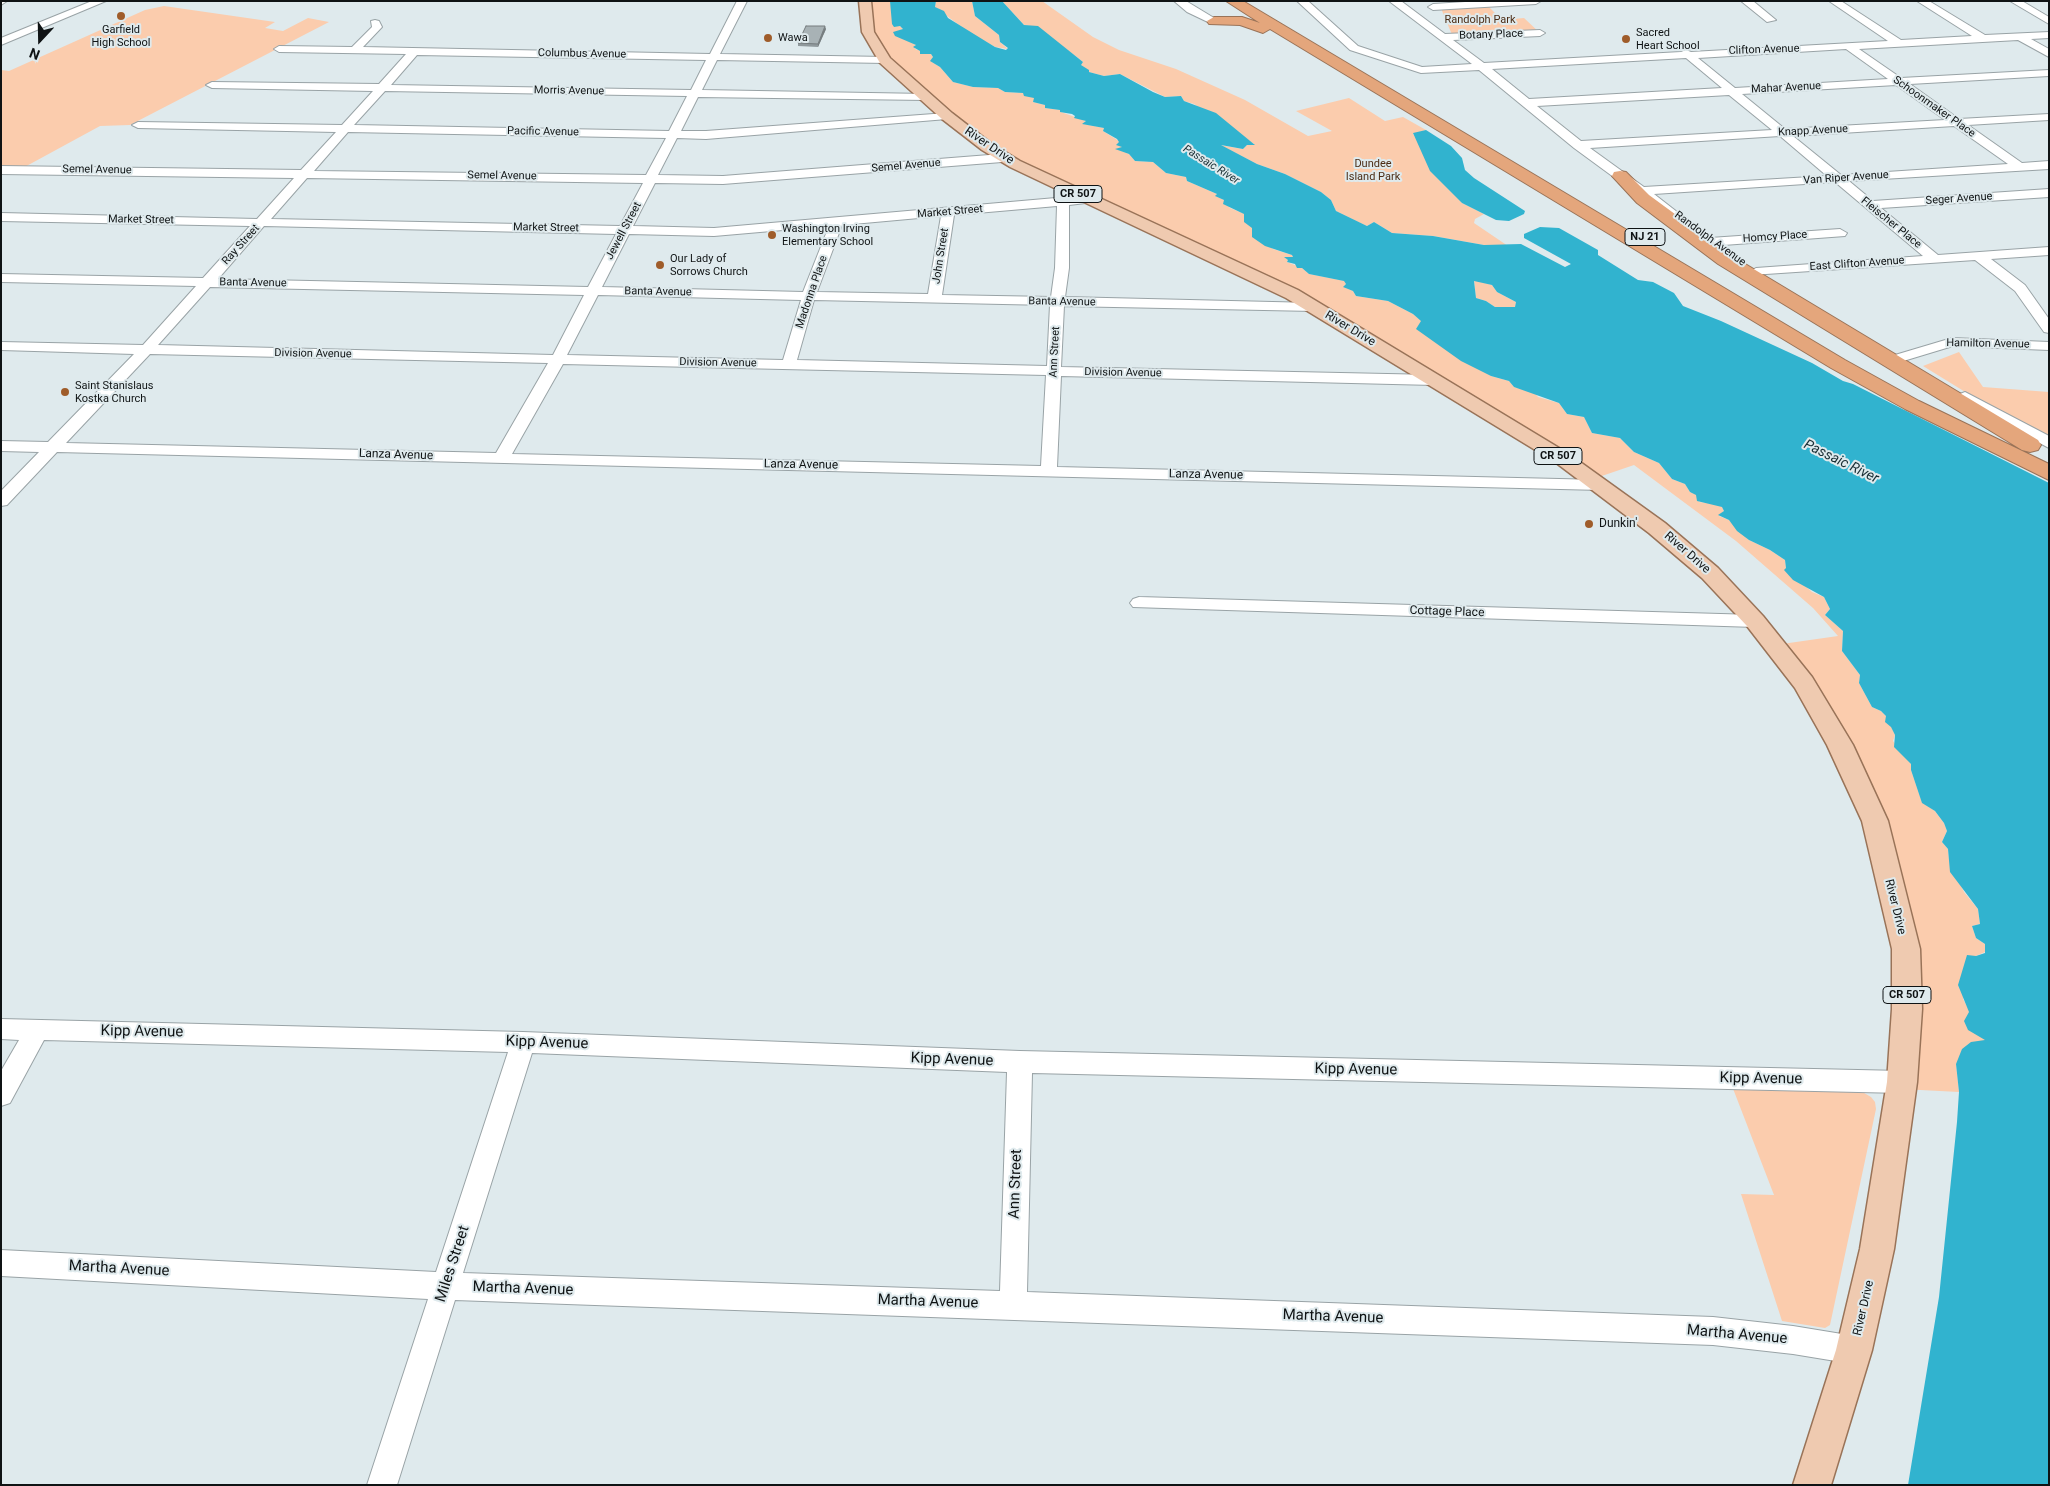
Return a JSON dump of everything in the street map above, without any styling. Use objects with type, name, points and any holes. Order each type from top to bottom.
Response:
[{"type":"highway","name":"NJ 21","points":[[1233,1],[1838,364],[1912,405],[2049,473]]},
{"type":"highway","name":"NJ 21","points":[[1247,1],[1851,360],[1932,403],[2049,460]]},
{"type":"highway","points":[[1214,22],[1235,20],[1254,24],[1509,171],[1584,211]]},
{"type":"highway","points":[[1620,176],[1651,205],[1724,260],[1992,423],[2049,455]]},
{"type":"main road","name":"River Drive","points":[[865,1],[868,32],[886,60],[947,116],[1002,158],[1252,273],[1314,307],[1601,485],[1705,568],[1755,621],[1804,684],[1840,745],[1876,821],[1906,949],[1907,1009],[1902,1082],[1877,1249],[1854,1350],[1812,1485]]},
{"type":"street","points":[[1,42],[101,1]]},
{"type":"street","name":"Jewell Street","points":[[501,458],[558,359],[696,94],[742,1]]},
{"type":"street","points":[[1180,1],[1191,10],[1214,22]]},
{"type":"street","name":"Clifton Avenue","points":[[1302,1],[1349,44],[1360,50],[1417,69],[1686,53],[2049,35]]},
{"type":"street","name":"Randolph Avenue","points":[[1394,1],[1480,65],[1524,103],[1578,145],[1710,242],[1756,272],[1900,358],[2049,443]]},
{"type":"street","points":[[1442,37],[1434,11],[1536,1]]},
{"type":"street","points":[[1746,1],[1771,20]]},
{"type":"street","points":[[1834,1],[1898,43]]},
{"type":"street","points":[[1922,1],[1982,38]]},
{"type":"street","points":[[2015,1],[2049,21]]},
{"type":"street","points":[[355,50],[377,27],[375,23]]},
{"type":"street","name":"Botany Place","points":[[1442,37],[1540,33]]},
{"type":"street","points":[[2020,36],[2049,54]]},
{"type":"street","name":"Schoonmaker Place","points":[[1848,46],[2020,167]]},
{"type":"street","name":"Columbus Avenue","points":[[279,49],[886,60]]},
{"type":"street","name":"Ray Street","points":[[1,501],[146,350],[415,52]]},
{"type":"street","name":"Fleischer Place","points":[[1686,53],[1935,259]]},
{"type":"street","name":"Mahar Avenue","points":[[1524,103],[2049,74]]},
{"type":"street","name":"Morris Avenue","points":[[212,85],[926,97]]},
{"type":"street","name":"Pacific Avenue","points":[[138,125],[724,134],[947,116]]},
{"type":"street","name":"Knapp Avenue","points":[[1578,145],[2049,117]]},
{"type":"street","name":"Semel Avenue","points":[[1,170],[723,180],[1002,158]]},
{"type":"street","name":"Van Riper Avenue","points":[[1643,191],[2049,165]]},
{"type":"street","name":"Seger Avenue","points":[[1869,205],[2049,193]]},
{"type":"street","name":"Market Street","points":[[1,217],[714,232],[1090,199]]},
{"type":"street","name":"Ann Street","points":[[1049,471],[1057,302],[1062,268],[1063,202]]},
{"type":"street","name":"John Street","points":[[934,299],[948,212]]},
{"type":"street","name":"Madonna Place","points":[[789,364],[809,295],[837,221]]},
{"type":"street","name":"Homcy Place","points":[[1710,242],[1840,233]]},
{"type":"street","name":"East Clifton Avenue","points":[[1756,272],[2049,251]]},
{"type":"street","points":[[1978,256],[2020,288],[2049,329]]},
{"type":"street","name":"Banta Avenue","points":[[1,278],[1314,307]]},
{"type":"street","name":"Hamilton Avenue","points":[[1900,358],[1952,342],[2049,346]]},
{"type":"street","name":"Division Avenue","points":[[1,346],[1434,380]]},
{"type":"street","name":"Lanza Avenue","points":[[1,446],[1601,485]]},
{"type":"street","name":"Cottage Place","points":[[1139,603],[1755,621]]},
{"type":"street","name":"Kipp Avenue","points":[[1,1029],[523,1042],[1020,1062],[1902,1082]]},
{"type":"street","points":[[1,1095],[37,1030]]},
{"type":"street","name":"Miles Street","points":[[382,1485],[523,1042]]},
{"type":"street","name":"Ann Street","points":[[1013,1305],[1020,1062]]},
{"type":"street","name":"Martha Avenue","points":[[1,1263],[446,1286],[1713,1331],[1793,1340],[1854,1350]]},
{"type":"green space","points":[[866,1],[890,1],[896,26],[900,26],[903,29],[894,33],[916,45],[915,49],[931,54],[933,57],[932,62],[940,67],[953,82],[973,87],[998,88],[1005,92],[1023,93],[1035,98],[1033,102],[1045,105],[1045,108],[1061,110],[1061,112],[1086,121],[1084,124],[1104,128],[1103,131],[1119,141],[1122,148],[1117,149],[1129,154],[1135,161],[1153,162],[1166,173],[1186,177],[1187,181],[1217,194],[1216,196],[1224,200],[1230,208],[1245,214],[1252,228],[1273,249],[1292,255],[1293,257],[1285,257],[1288,260],[1287,262],[1302,268],[1309,274],[1345,281],[1344,287],[1353,291],[1356,296],[1388,301],[1413,314],[1491,376],[1509,381],[1514,387],[1534,392],[1538,397],[1559,403],[1567,414],[1584,417],[1592,433],[1620,438],[1634,452],[1659,463],[1672,479],[1685,484],[1690,492],[1697,495],[1699,502],[1716,504],[1722,507],[1724,511],[1719,516],[1729,520],[1749,540],[1785,560],[1786,568],[1812,592],[1824,597],[1830,609],[1825,615],[1843,631],[1842,651],[1860,675],[1859,683],[1872,707],[1881,711],[1886,716],[1895,735],[1893,741],[1911,764],[1911,770],[1922,802],[1935,811],[1944,823],[1947,831],[1942,842],[1948,849],[1949,860],[1964,892],[1978,909],[1980,924],[1972,926],[1976,938],[1985,944],[1985,952],[1976,956],[1963,999],[1986,1040],[1956,1064],[1959,1092],[1901,1089],[1906,949],[1876,821],[1775,645],[1838,636],[1813,608],[1736,541],[1634,465],[1593,479],[1314,307],[1002,158],[876,48]]},
{"type":"green space","points":[[936,1],[972,1],[975,16],[999,35],[1000,42],[1008,49],[995,47],[967,31],[935,7]]},
{"type":"green space","name":"Dundee Island Park","points":[[1002,1],[1042,1],[1093,37],[1119,50],[1176,69],[1245,100],[1308,136],[1332,131],[1296,111],[1349,98],[1385,121],[1403,117],[1426,130],[1413,134],[1462,203],[1484,214],[1475,219],[1474,223],[1508,246],[1484,245],[1433,236],[1392,233],[1374,222],[1367,226],[1358,222],[1336,211],[1331,200],[1321,192],[1285,174],[1257,164],[1220,145],[1243,149],[1247,145],[1254,144],[1194,104],[1184,101],[1181,96],[1165,97],[1120,74],[1104,76],[1089,72],[1080,65],[1083,62],[1077,57],[1030,26],[1024,25]]},
{"type":"green space","name":"Randolph Park","points":[[1486,4],[1502,20],[1524,18],[1540,33],[1453,37],[1440,6]]},
{"type":"green space","points":[[164,6],[275,22],[265,28],[283,31],[308,18],[329,22],[130,125],[100,126],[21,169],[1,169],[1,70],[9,71],[145,10]]},
{"type":"green space","points":[[1474,280],[1492,285],[1497,292],[1516,302],[1515,308],[1495,307],[1486,301],[1476,298]]},
{"type":"green space","points":[[1959,352],[1983,387],[2049,392],[2049,437],[2001,414],[1923,366]]},
{"type":"green space","points":[[1732,1086],[1859,1090],[1871,1097],[1875,1102],[1876,1109],[1830,1325],[1825,1328],[1782,1321],[1741,1194],[1774,1195]]},
{"type":"water","name":"Passaic River","points":[[890,1],[936,1],[935,7],[944,11],[948,18],[995,47],[1006,50],[1008,48],[1000,42],[999,35],[975,16],[972,1],[1002,1],[1024,25],[1038,26],[1083,62],[1081,65],[1089,70],[1089,72],[1104,76],[1120,74],[1165,97],[1181,96],[1184,101],[1216,113],[1255,145],[1247,145],[1243,149],[1221,145],[1257,164],[1285,174],[1321,192],[1331,200],[1336,211],[1367,226],[1374,222],[1392,233],[1433,236],[1484,245],[1521,244],[1565,267],[1571,264],[1524,238],[1524,234],[1540,227],[1559,228],[1598,250],[1598,255],[1638,280],[1653,282],[1674,293],[1683,306],[1721,321],[1812,363],[1843,381],[1853,384],[2049,483],[2049,1485],[1908,1485],[1939,1297],[1957,1122],[1959,1092],[1956,1064],[1962,1049],[1971,1042],[1985,1040],[1968,1030],[1964,1021],[1969,1012],[1958,985],[1967,955],[1976,956],[1985,953],[1985,944],[1976,938],[1972,926],[1980,924],[1978,909],[1950,872],[1948,849],[1942,842],[1947,831],[1944,823],[1935,811],[1922,803],[1911,770],[1911,764],[1894,747],[1895,735],[1891,727],[1885,722],[1886,716],[1881,711],[1872,707],[1859,683],[1860,675],[1842,651],[1843,631],[1825,615],[1830,609],[1824,597],[1793,580],[1784,570],[1786,568],[1785,560],[1749,540],[1737,531],[1729,520],[1718,515],[1724,511],[1722,507],[1697,501],[1696,495],[1690,492],[1685,484],[1672,479],[1659,463],[1634,452],[1620,438],[1592,433],[1584,417],[1567,414],[1559,403],[1514,387],[1509,381],[1491,376],[1461,361],[1416,329],[1421,321],[1413,314],[1388,301],[1356,296],[1353,291],[1343,287],[1346,284],[1344,281],[1309,274],[1302,268],[1297,268],[1295,264],[1287,262],[1288,260],[1284,257],[1293,257],[1292,255],[1265,246],[1252,237],[1252,228],[1244,222],[1244,214],[1223,204],[1224,200],[1215,196],[1217,194],[1187,181],[1186,177],[1166,173],[1153,162],[1135,161],[1129,154],[1115,149],[1122,147],[1116,145],[1119,142],[1117,139],[1103,131],[1104,128],[1082,124],[1086,121],[1074,118],[1075,116],[1072,114],[1060,112],[1060,110],[1045,108],[1045,105],[1033,102],[1034,98],[1024,96],[1023,93],[1005,92],[998,88],[973,87],[953,82],[940,67],[930,61],[933,57],[931,54],[920,54],[920,51],[913,47],[916,45],[895,36],[893,32],[903,29],[900,26],[894,27],[892,24]],"holes":[[[1474,281],[1492,285],[1497,292],[1516,302],[1515,307],[1495,307],[1486,301],[1476,298]]]},
{"type":"water","points":[[1426,130],[1451,146],[1462,158],[1465,170],[1474,178],[1525,211],[1524,214],[1509,221],[1496,220],[1462,203],[1430,171],[1413,133]]},
{"type":"building","name":"Wawa","points":[[806,26],[825,26],[818,44],[798,43]]},
{"type":"place","name":"Garfield High School","points":[[121,16]]},
{"type":"place","name":"Wawa","points":[[768,38]]},
{"type":"place","name":"Sacred Heart School","points":[[1626,39]]},
{"type":"place","name":"Washington Irving Elementary School","points":[[772,235]]},
{"type":"place","name":"Our Lady of Sorrows Church","points":[[660,265]]},
{"type":"place","name":"Saint Stanislaus Kostka Church","points":[[65,392]]},
{"type":"place","name":"Dunkin'","points":[[1589,524]]}]
